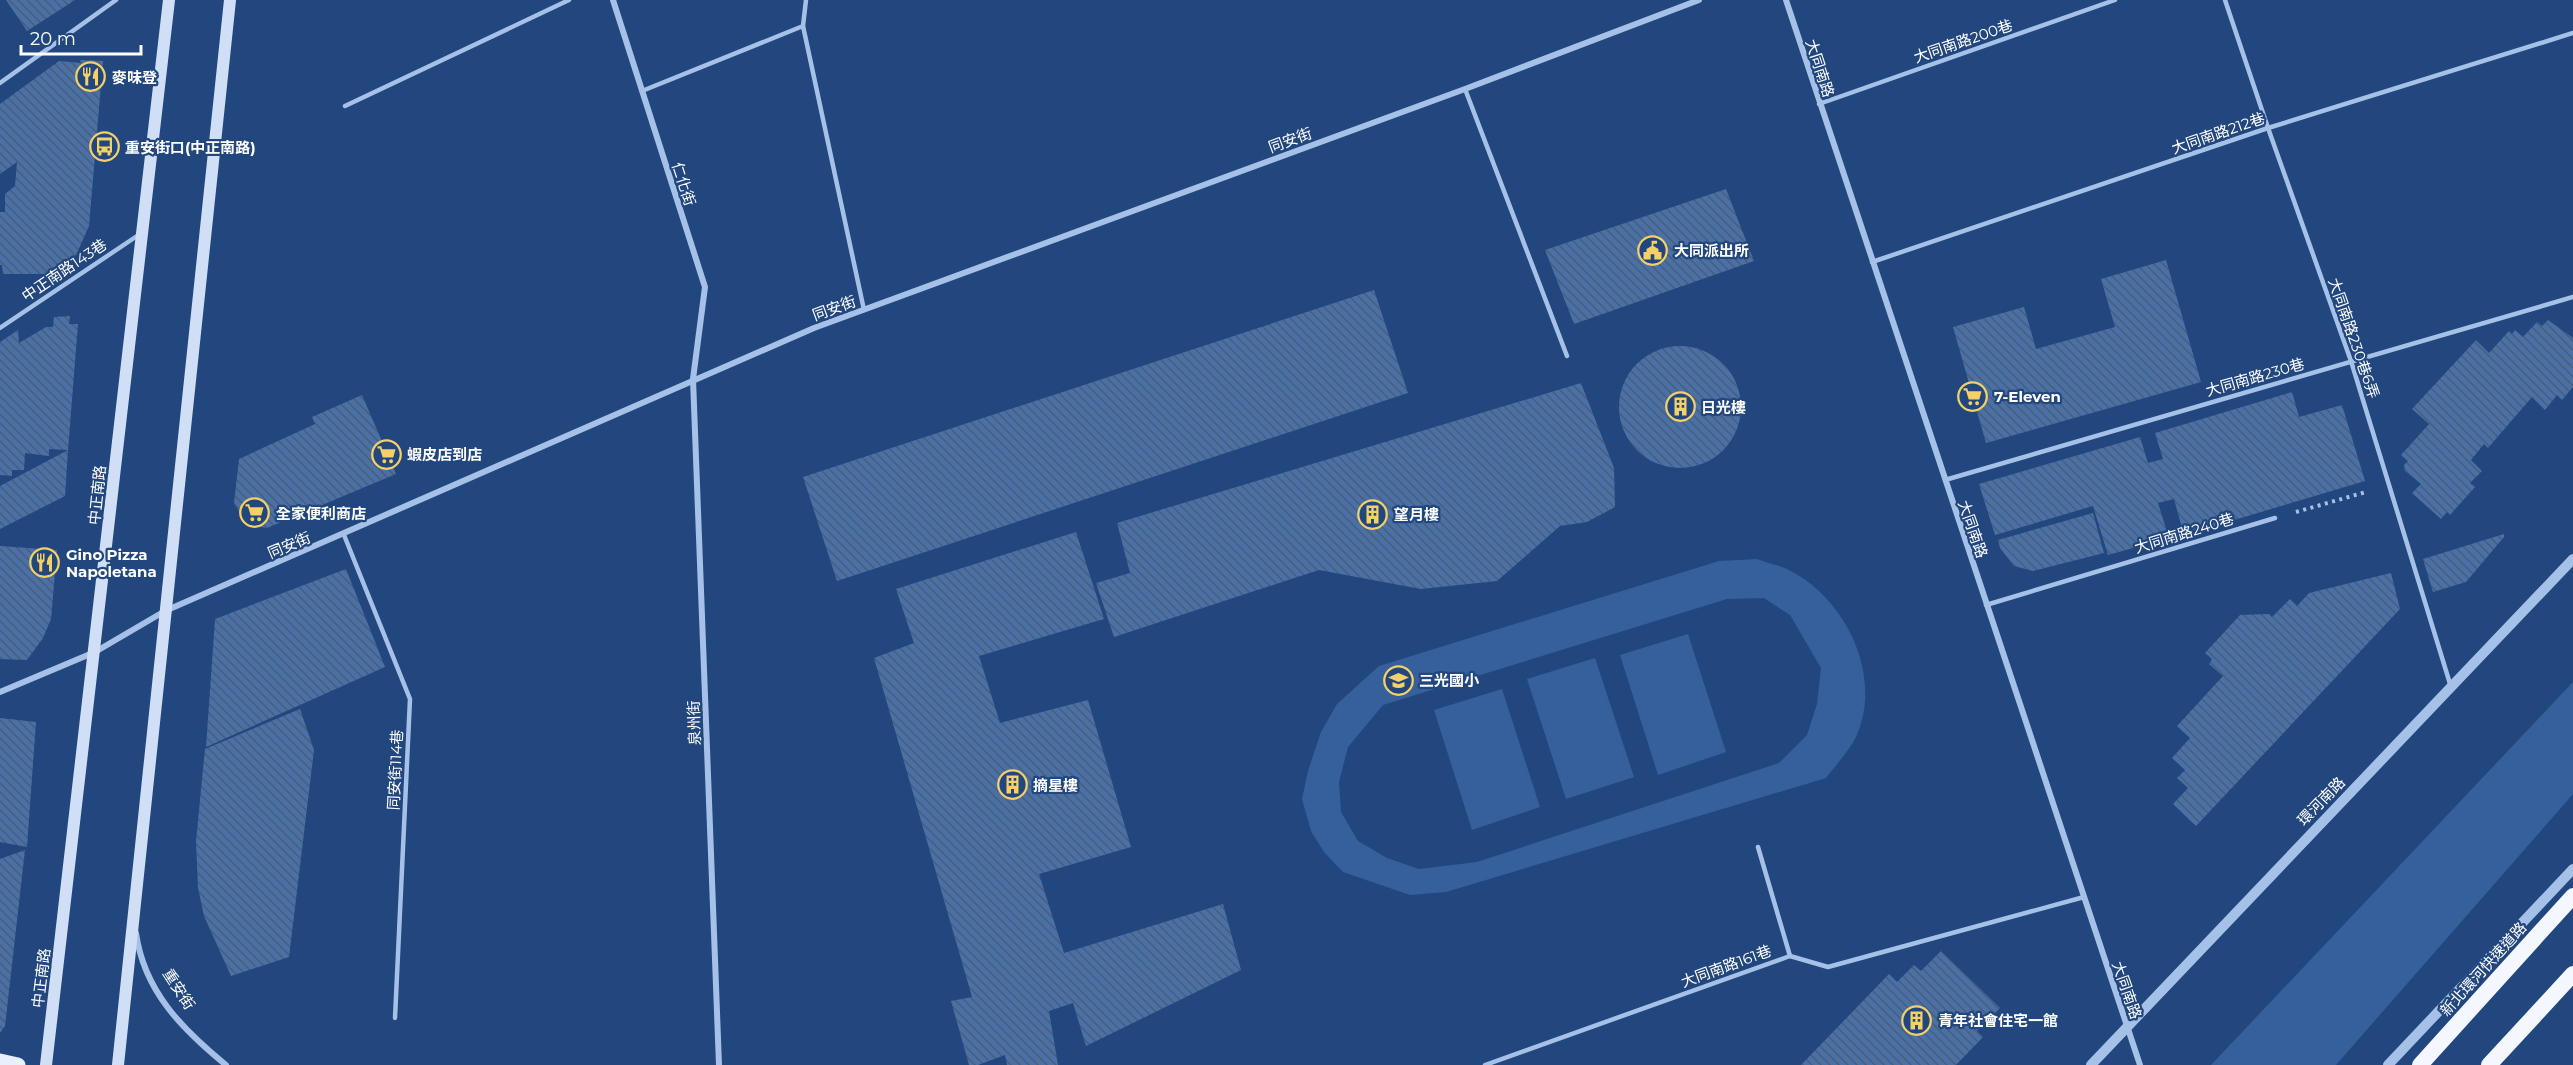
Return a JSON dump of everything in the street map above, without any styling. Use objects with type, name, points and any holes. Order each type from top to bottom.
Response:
[{"type":"highway","name":"新北環河快速道路","points":[[2420,1065],[2573,896]]},
{"type":"highway","points":[[2491,1065],[2573,975]]},
{"type":"main road","name":"中正南路","points":[[46,1065],[169,0]]},
{"type":"main road","points":[[118,1065],[230,0]]},
{"type":"main road","points":[[0,1061],[18,1065]]},
{"type":"street","name":"仁化街","points":[[613,0],[705,287],[693,379]]},
{"type":"street","name":"同安街","points":[[0,692],[95,652],[165,611],[344,535],[693,379],[864,310],[1465,89],[1699,0]]},
{"type":"street","name":"大同南路","points":[[1786,0],[2140,1065]]},
{"type":"street","name":"泉州街","points":[[693,379],[719,1065]]},
{"type":"street","name":"環河南路","points":[[2091,1065],[2573,559]]},
{"type":"street","points":[[2388,1065],[2573,869]]},
{"type":"street","name":"重安街","points":[[134,915],[139,954],[158,995],[188,1034],[225,1065]]},
{"type":"lane","points":[[0,83],[116,0]]},
{"type":"lane","points":[[345,106],[569,0]]},
{"type":"lane","points":[[806,0],[803,26],[864,310]]},
{"type":"lane","name":"大同南路200巷","points":[[1819,104],[2115,0]]},
{"type":"lane","name":"大同南路230巷6弄","points":[[2225,0],[2351,361],[2451,687]]},
{"type":"lane","points":[[642,91],[803,26]]},
{"type":"lane","name":"大同南路212巷","points":[[1872,262],[2268,128],[2573,33]]},
{"type":"lane","points":[[1465,89],[1567,357]]},
{"type":"lane","name":"中正南路143巷","points":[[0,328],[142,232]]},
{"type":"lane","name":"大同南路230巷","points":[[1944,480],[2573,297]]},
{"type":"lane","name":"大同南路240巷","points":[[1986,605],[2275,518]]},
{"type":"lane","name":"同安街114巷","points":[[344,535],[410,699],[395,1018]]},
{"type":"lane","points":[[1758,847],[1790,956]]},
{"type":"lane","name":"大同南路161巷","points":[[1485,1065],[1790,956],[1828,967],[2084,897]]},
{"type":"path","points":[[2275,518],[2389,485]]},
{"type":"shaded area","points":[[1757,559],[1787,569],[1808,582],[1826,598],[1842,618],[1854,640],[1862,664],[1865,689],[1863,713],[1856,737],[1826,778],[1446,892],[1410,895],[1343,872],[1324,852],[1311,831],[1302,799],[1308,771],[1321,732],[1337,704],[1379,666],[1719,561]],"holes":[[[1764,598],[1790,615],[1821,668],[1817,704],[1807,735],[1779,763],[1477,862],[1419,869],[1387,858],[1358,841],[1341,812],[1339,782],[1348,747],[1383,705],[1727,599]]]},
{"type":"shaded area","points":[[1688,634],[1726,752],[1658,775],[1620,655]]},
{"type":"shaded area","points":[[1595,658],[1634,777],[1566,799],[1527,679]]},
{"type":"shaded area","points":[[2573,682],[2573,794],[2336,1065],[2211,1065]]},
{"type":"shaded area","points":[[1502,689],[1540,807],[1472,830],[1434,710]]},
{"type":"building","points":[[6,0],[75,0],[27,31]]},
{"type":"building","points":[[80,60],[103,61],[89,226],[76,255],[49,274],[3,274],[2,265],[0,265],[0,212],[5,212],[5,194],[15,186],[17,162],[0,174],[0,104],[59,61],[81,63]]},
{"type":"building","points":[[1726,189],[1754,261],[1574,324],[1545,250]]},
{"type":"building","points":[[2166,260],[2201,382],[1986,443],[1953,327],[2024,307],[2036,349],[2115,327],[2101,279]]},
{"type":"building","points":[[1374,290],[1408,393],[837,581],[803,477]]},
{"type":"building","points":[[70,316],[69,324],[78,324],[68,450],[49,449],[49,456],[25,453],[24,470],[12,470],[12,476],[0,475],[0,342],[18,330],[19,343],[46,327],[53,327],[54,317]]},
{"type":"building","points":[[2548,320],[2573,338],[2573,387],[2562,400],[2557,395],[2545,410],[2532,397],[2488,448],[2484,444],[2471,460],[2482,471],[2470,483],[2475,487],[2450,515],[2447,512],[2441,519],[2412,493],[2421,484],[2405,471],[2404,465],[2408,461],[2401,455],[2429,424],[2412,409],[2476,340],[2489,353],[2509,331],[2512,334],[2515,330],[2523,337],[2537,322],[2542,326]]},
{"type":"building","name":"日光樓","points":[[1680,346],[1703,351],[1714,356],[1723,364],[1731,373],[1736,384],[1741,407],[1736,430],[1731,441],[1723,450],[1714,458],[1703,463],[1680,468],[1657,463],[1646,458],[1637,450],[1629,441],[1624,430],[1619,407],[1624,384],[1629,373],[1637,364],[1646,356],[1657,351]]},
{"type":"building","name":"望月樓","points":[[1581,383],[1614,468],[1615,507],[1587,522],[1560,526],[1497,581],[1421,589],[1319,570],[1114,637],[1096,583],[1130,573],[1117,523]]},
{"type":"building","points":[[2292,392],[2299,417],[2342,405],[2365,481],[2184,535],[2174,499],[2158,503],[2169,538],[2108,555],[2093,506],[1995,535],[1979,484],[2140,437],[2148,463],[2163,459],[2155,433]]},
{"type":"building","points":[[362,395],[396,474],[267,528],[252,525],[242,516],[234,503],[239,459],[315,424],[312,417]]},
{"type":"building","points":[[68,450],[65,496],[0,529],[0,486]]},
{"type":"building","points":[[2093,513],[2104,553],[2033,571],[2014,566],[2000,548],[1998,540]]},
{"type":"building","name":"摘星樓","points":[[1076,532],[1104,619],[979,656],[1000,723],[1088,700],[1131,847],[1039,874],[1064,953],[1223,904],[1241,970],[1086,1046],[1073,1003],[1049,1011],[1058,1065],[1007,1065],[1005,1055],[978,1065],[969,1065],[951,1001],[972,997],[874,658],[914,643],[896,589]]},
{"type":"building","points":[[2504,534],[2504,537],[2466,582],[2433,592],[2423,559]]},
{"type":"building","points":[[0,546],[57,550],[51,619],[43,638],[27,660],[0,659]]},
{"type":"building","points":[[346,569],[385,667],[206,747],[215,619]]},
{"type":"building","points":[[2391,573],[2400,609],[2196,826],[2173,804],[2188,788],[2177,778],[2185,770],[2172,758],[2190,738],[2177,726],[2223,676],[2209,664],[2212,659],[2205,653],[2240,615],[2269,614],[2272,617],[2290,599],[2297,606],[2309,593]]},
{"type":"building","points":[[300,709],[314,750],[289,957],[231,976],[204,916],[198,888],[196,841],[205,749]]},
{"type":"building","points":[[0,718],[36,722],[27,847],[0,842]]},
{"type":"building","points":[[25,850],[5,1026],[0,1033],[0,859]]},
{"type":"building","name":"青年社會住宅一館","points":[[1941,951],[2000,1008],[1977,1031],[1983,1037],[1956,1065],[1801,1065],[1889,974],[1897,982],[1914,965],[1921,971]]},
{"type":"place","name":"麥味登","points":[[91,77]]},
{"type":"place","name":"重安街口(中正南路)","points":[[104,147]]},
{"type":"place","name":"大同派出所","points":[[1653,250]]},
{"type":"place","name":"7-Eleven","points":[[1973,396]]},
{"type":"place","name":"日光樓","points":[[1680,407]]},
{"type":"place","name":"蝦皮店到店","points":[[386,454]]},
{"type":"place","name":"全家便利商店","points":[[255,513]]},
{"type":"place","name":"望月樓","points":[[1373,514]]},
{"type":"place","name":"Gino Pizza Napoletana","points":[[45,563]]},
{"type":"place","name":"三光國小","points":[[1398,680]]},
{"type":"place","name":"摘星樓","points":[[1012,785]]},
{"type":"place","name":"青年社會住宅一館","points":[[1917,1020]]}]
